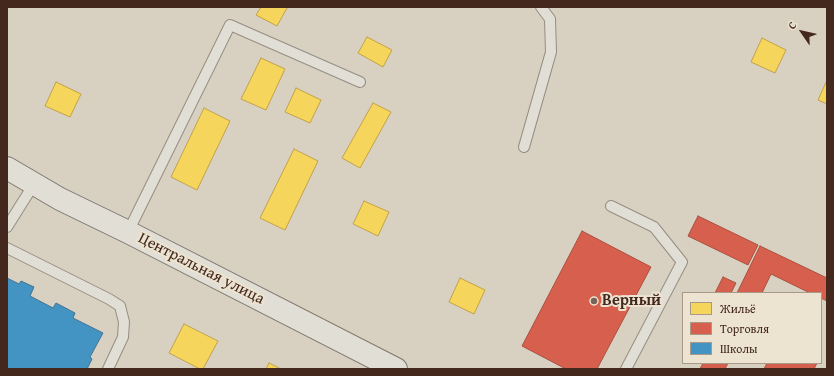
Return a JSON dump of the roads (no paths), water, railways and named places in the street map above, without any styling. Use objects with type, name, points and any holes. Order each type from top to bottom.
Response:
[{"type":"main road","name":"Центральная улица","points":[[7,168],[60,199],[128,232],[370,359],[396,369]]},
{"type":"lane","points":[[524,147],[550,52],[550,19],[541,7]]},
{"type":"lane","points":[[128,232],[230,25],[360,82]]},
{"type":"lane","points":[[7,226],[34,184]]},
{"type":"lane","points":[[611,206],[654,227],[682,262],[626,369]]},
{"type":"lane","points":[[7,248],[120,306],[124,322],[123,337],[108,369]]},
{"type":"place","name":"Верный","points":[[594,301]]}]
